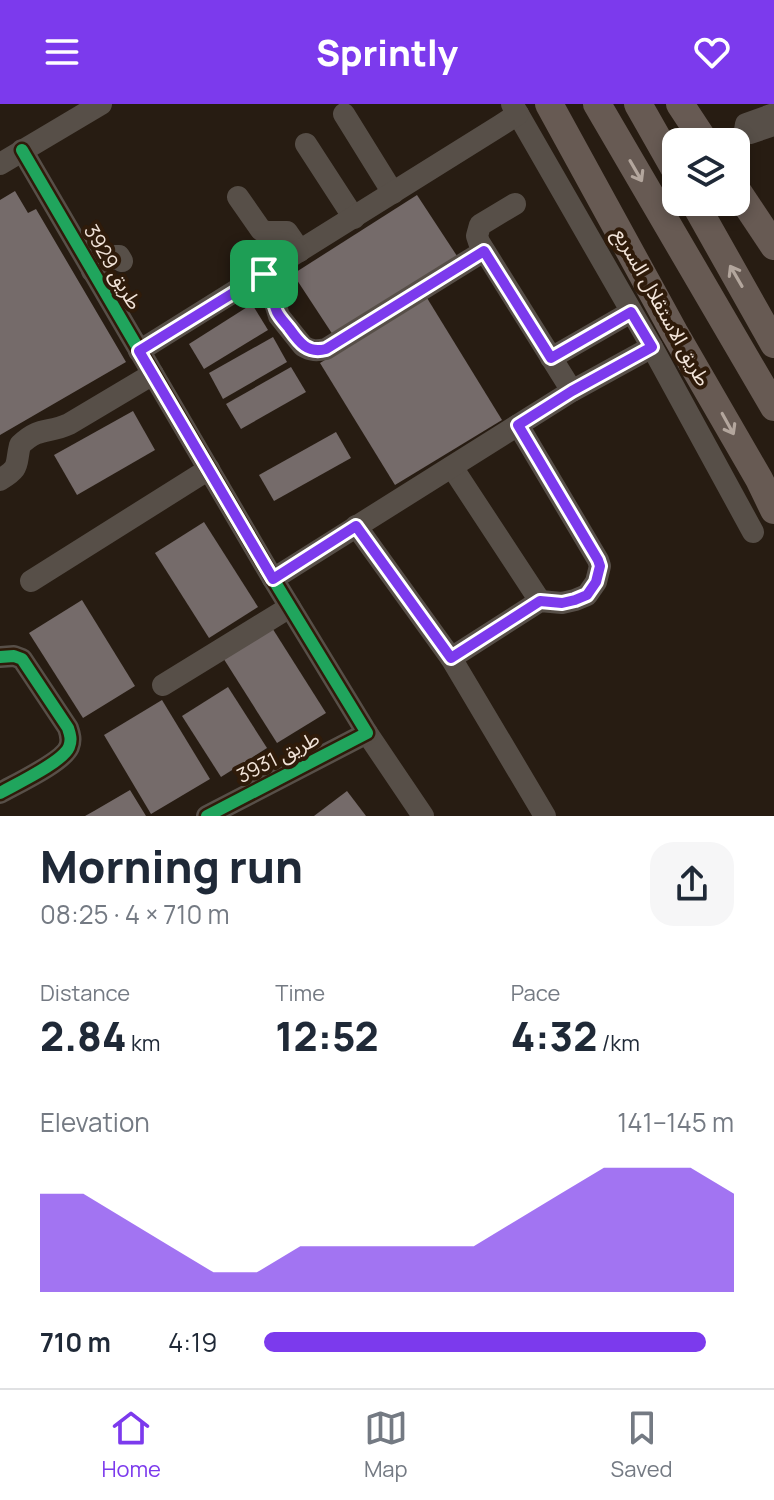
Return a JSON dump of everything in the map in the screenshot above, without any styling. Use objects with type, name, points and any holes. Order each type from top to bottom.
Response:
[{"type":"main road","name":"طريق الاستقلال السريع","points":[[549,104],[774,510]]},
{"type":"main road","points":[[597,104],[774,407]]},
{"type":"main road","points":[[638,104],[662,146]]},
{"type":"main road","points":[[680,104],[696,128]]},
{"type":"main road","points":[[750,210],[774,246]]},
{"type":"main road","points":[[702,216],[774,344]]},
{"type":"street","points":[[0,164],[101,104]]},
{"type":"street","points":[[697,104],[710,128]]},
{"type":"street","points":[[139,351],[393,193],[515,109],[652,347],[753,532]]},
{"type":"street","points":[[344,114],[393,193]]},
{"type":"street","points":[[774,114],[746,124],[745,130],[750,133],[774,125]]},
{"type":"street","points":[[306,144],[354,218]]},
{"type":"street","name":"طريق 3929","points":[[22,150],[273,579],[367,733],[423,816]]},
{"type":"street","points":[[238,197],[261,230],[287,232],[300,251]]},
{"type":"street","points":[[515,204],[480,225],[477,236],[572,391]]},
{"type":"street","points":[[264,274],[279,316],[303,346],[320,351],[484,251]]},
{"type":"street","points":[[92,271],[115,256],[122,261]]},
{"type":"street","points":[[551,358],[631,312]]},
{"type":"street","points":[[273,579],[572,391],[652,347]]},
{"type":"street","points":[[0,480],[14,471],[20,445],[32,435],[43,429],[69,424],[153,374]]},
{"type":"street","points":[[451,658],[540,601],[562,603],[575,600],[587,595],[596,582],[600,566],[598,560],[518,425]]},
{"type":"street","points":[[452,467],[540,601]]},
{"type":"street","points":[[31,581],[209,469]]},
{"type":"street","points":[[356,526],[451,658],[545,816]]},
{"type":"street","points":[[163,685],[290,607]]},
{"type":"street","points":[[0,657],[22,659],[71,736],[71,744],[61,758],[0,793]]},
{"type":"street","name":"طريق 3931","points":[[207,816],[367,733]]},
{"type":"building","points":[[15,191],[28,213],[36,209],[126,362],[0,435],[0,200]]},
{"type":"building","points":[[417,195],[457,256],[333,335],[293,274]]},
{"type":"building","points":[[427,298],[502,420],[395,485],[320,363]]},
{"type":"building","points":[[252,304],[268,330],[204,369],[189,344]]},
{"type":"building","points":[[273,337],[287,362],[223,399],[209,373]]},
{"type":"building","points":[[291,367],[306,392],[241,429],[226,404]]},
{"type":"building","points":[[133,411],[155,450],[77,495],[54,455]]},
{"type":"building","points":[[336,432],[351,458],[274,501],[259,475]]},
{"type":"building","points":[[204,522],[258,607],[209,638],[155,553]]},
{"type":"building","points":[[82,600],[135,686],[83,718],[29,633]]},
{"type":"building","points":[[269,623],[326,713],[277,743],[220,653]]},
{"type":"building","points":[[228,687],[267,748],[221,777],[182,716]]},
{"type":"building","points":[[162,700],[210,779],[151,814],[104,735]]},
{"type":"building","points":[[130,790],[146,816],[85,816],[94,811]]},
{"type":"building","points":[[347,791],[366,816],[314,816]]},
{"type":"cycle path","points":[[22,150],[273,579],[367,733],[207,816]]},
{"type":"cycle path","points":[[0,657],[22,659],[68,728],[71,739],[69,747],[58,759],[0,793]]},
{"type":"route","points":[[484,251],[551,358],[631,312],[652,347],[518,425],[598,560],[599,574],[592,590],[587,595],[562,603],[540,601],[451,658],[356,526],[273,579],[139,351],[264,274],[279,316],[303,346],[314,351],[326,349],[484,251]]}]
